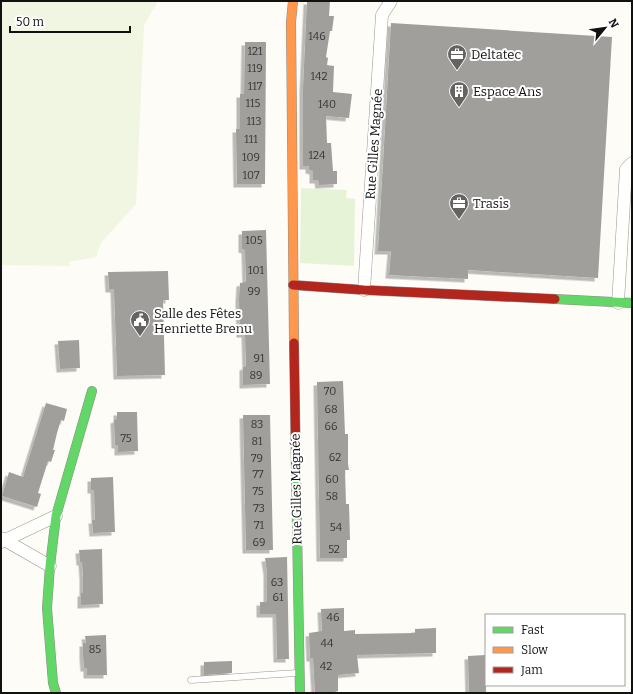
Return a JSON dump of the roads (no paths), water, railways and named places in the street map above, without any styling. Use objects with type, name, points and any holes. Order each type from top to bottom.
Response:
[{"type":"street","name":"Rue Gilles Magnée","points":[[293,1],[291,22],[293,285],[300,693]]},
{"type":"street","name":"Rue Gilles Magnée","points":[[364,290],[382,15],[391,1]]},
{"type":"street","points":[[618,303],[626,169],[632,163]]},
{"type":"street","points":[[293,285],[364,290],[632,303]]},
{"type":"street","points":[[56,693],[53,682],[47,608],[50,566],[56,516],[92,391]]},
{"type":"street","points":[[2,540],[56,516]]},
{"type":"street","points":[[2,540],[50,566]]},
{"type":"lane","points":[[191,680],[299,673]]},
{"type":"place","name":"Deltatec","points":[[457,71]]},
{"type":"place","name":"Espace Ans","points":[[459,108]]},
{"type":"place","name":"Trasis","points":[[459,220]]},
{"type":"place","name":"Salle des Fêtes Henriette Brenu","points":[[140,337]]}]
